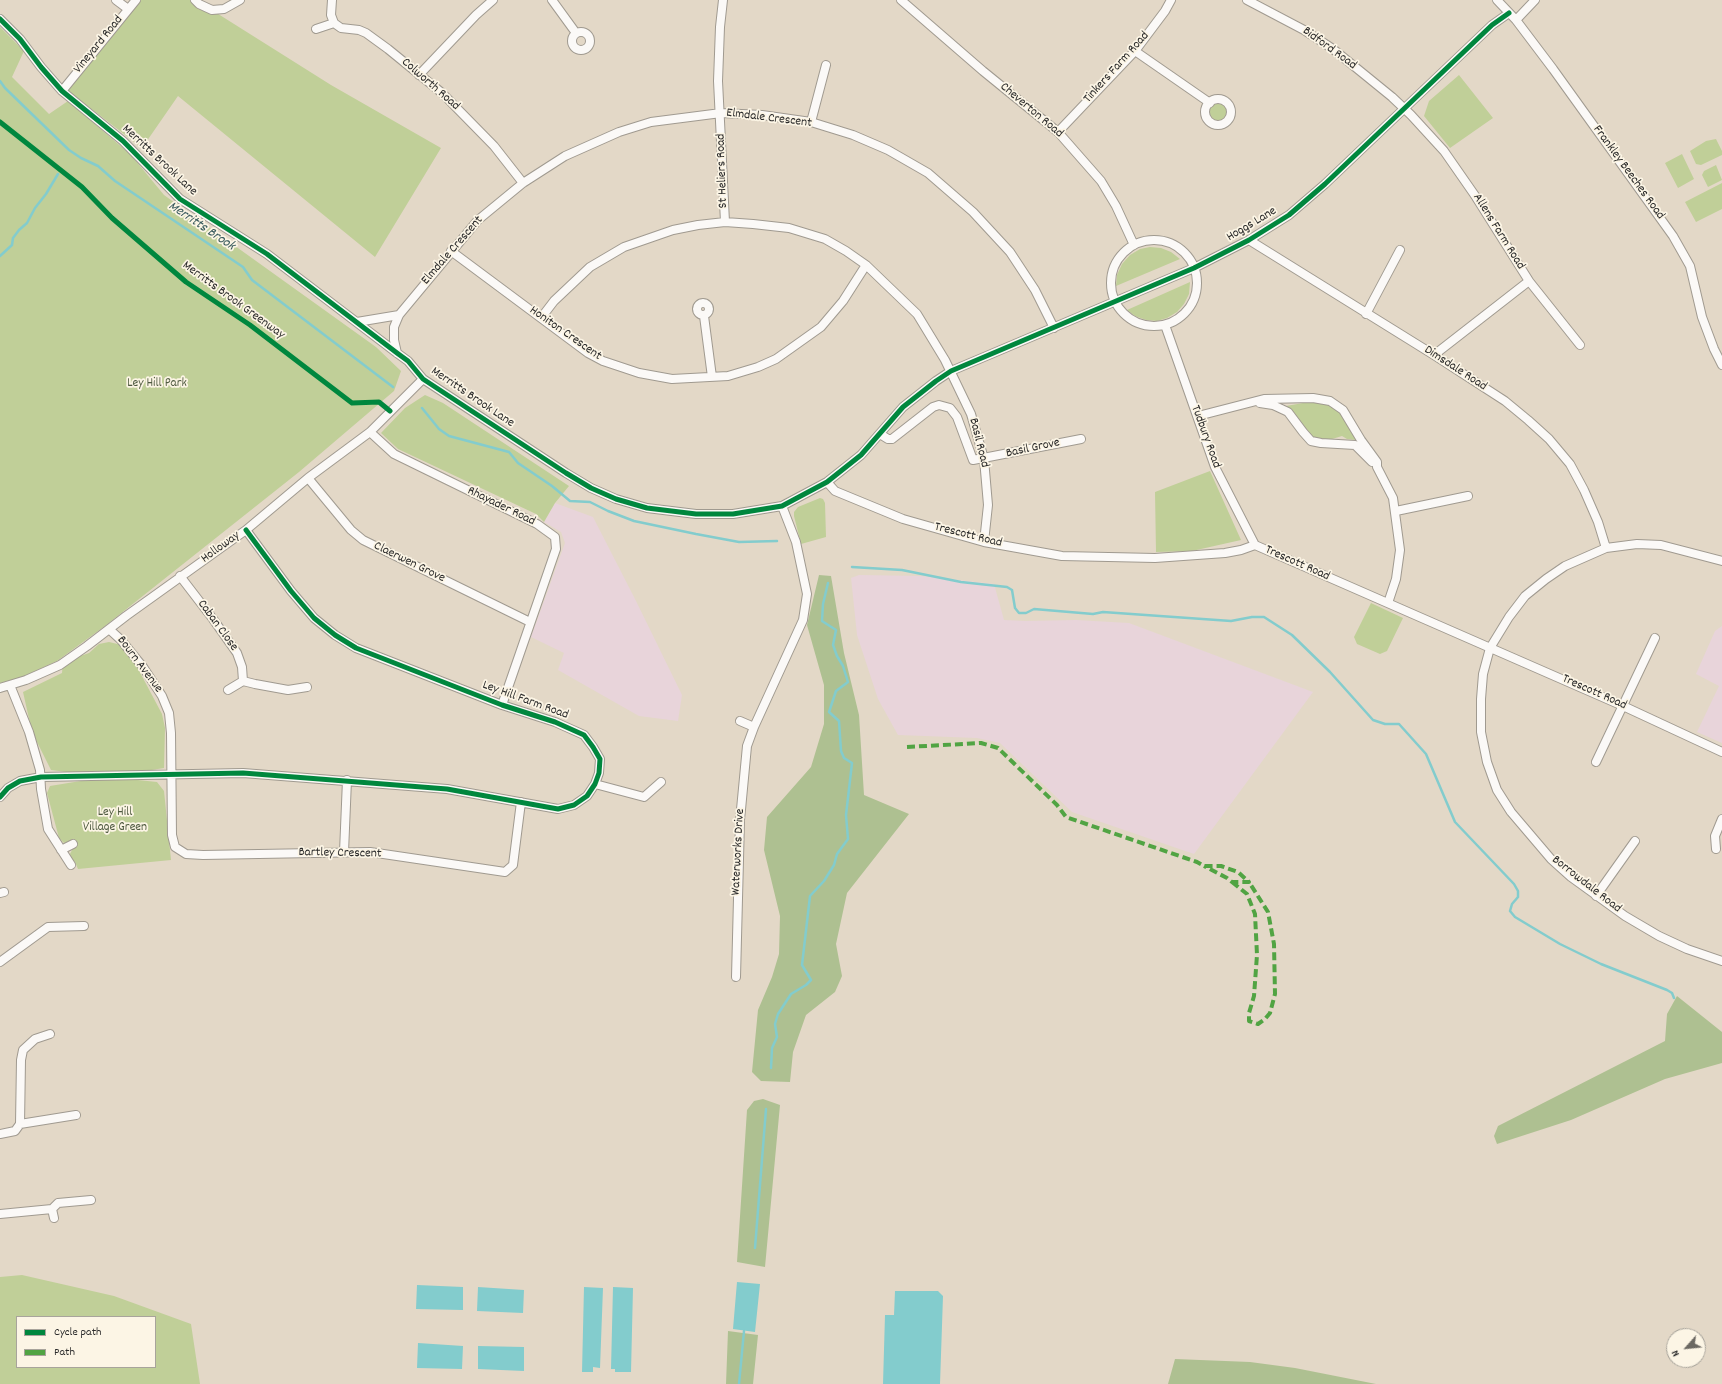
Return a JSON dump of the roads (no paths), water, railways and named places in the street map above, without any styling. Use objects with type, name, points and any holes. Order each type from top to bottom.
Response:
[{"type":"street","points":[[116,0],[128,9]]},
{"type":"street","name":"Vineyard Road","points":[[62,91],[136,0]]},
{"type":"street","points":[[195,0],[199,4],[212,10],[224,9],[240,0]]},
{"type":"street","points":[[316,28],[334,23],[331,15],[332,0]]},
{"type":"street","points":[[419,74],[476,15],[493,0]]},
{"type":"street","points":[[552,0],[576,33]]},
{"type":"street","name":"St Heliers Road","points":[[723,0],[718,73],[725,222]]},
{"type":"street","name":"Cheverton Road","points":[[901,0],[982,71],[1058,132],[1101,181],[1116,206],[1134,245]]},
{"type":"street","name":"Tinkers Farm Road","points":[[1058,132],[1135,50],[1165,11],[1171,0]]},
{"type":"street","name":"Bidford Road","points":[[1247,0],[1304,30],[1333,49],[1405,108]]},
{"type":"street","name":"Frankley Beeches Road","points":[[1497,0],[1516,20],[1653,207],[1682,251],[1690,266],[1705,324],[1714,349],[1722,365]]},
{"type":"street","points":[[1516,20],[1535,0]]},
{"type":"street","name":"Hoggs Lane","points":[[951,372],[1194,268],[1249,240],[1289,215],[1325,184],[1492,25],[1508,12]]},
{"type":"street","name":"Merritts Brook Lane","points":[[0,19],[20,39],[41,67],[62,91],[123,141],[180,199],[268,254],[397,352],[408,361],[423,380],[566,473],[591,488],[616,499],[647,508],[696,514],[733,514],[782,506],[827,482],[861,455],[903,407],[936,381],[951,372]]},
{"type":"street","name":"Colworth Road","points":[[334,23],[341,28],[366,33],[442,93],[494,146],[523,182]]},
{"type":"street","points":[[1135,50],[1210,103]]},
{"type":"street","points":[[811,122],[826,65]]},
{"type":"street","name":"Allens Farm Road","points":[[1405,108],[1444,151],[1476,197],[1529,281],[1434,355]]},
{"type":"street","name":"Elmdale Crescent","points":[[397,352],[394,327],[399,315],[478,220],[523,182],[565,156],[619,132],[650,122],[721,113],[762,115],[811,122],[853,135],[888,150],[928,173],[973,212],[1010,252],[1035,290],[1054,328]]},
{"type":"street","name":"Basil Road","points":[[541,318],[554,301],[573,281],[590,267],[624,247],[674,230],[698,225],[725,222],[789,228],[825,239],[866,265],[917,314],[951,372],[971,414],[984,459],[988,505],[984,542]]},
{"type":"street","points":[[1154,240],[1169,243],[1183,252],[1191,261],[1194,268],[1197,278],[1197,288],[1192,304],[1182,316],[1165,325],[1152,326],[1140,324],[1127,317],[1117,306],[1115,301],[1111,288],[1111,278],[1114,268],[1124,252],[1134,245],[1154,240]]},
{"type":"street","name":"Dimsdale Road","points":[[1249,240],[1506,401],[1549,439],[1570,464],[1584,490],[1598,522],[1606,548]]},
{"type":"street","points":[[1366,314],[1400,250]]},
{"type":"street","name":"Honiton Crescent","points":[[451,251],[588,353],[603,361],[639,373],[672,379],[728,376],[758,368],[776,359],[821,327],[843,300],[866,265]]},
{"type":"street","points":[[1529,281],[1580,345]]},
{"type":"street","points":[[357,322],[399,315]]},
{"type":"street","points":[[704,316],[712,377]]},
{"type":"street","name":"Tudbury Road","points":[[1165,325],[1215,467],[1255,545]]},
{"type":"street","name":"Holloway","points":[[0,688],[26,680],[60,665],[180,576],[246,530],[308,478],[370,432],[423,380]]},
{"type":"street","points":[[1198,416],[1264,399],[1313,398],[1330,401],[1343,410],[1361,440],[1377,462],[1377,467]]},
{"type":"street","points":[[1254,402],[1273,405],[1288,412],[1311,441],[1355,445],[1377,467],[1393,498],[1396,511],[1400,550],[1396,579],[1388,603]]},
{"type":"street","points":[[880,434],[888,439],[892,438],[933,406],[939,405],[950,408],[957,417],[973,460],[984,459]]},
{"type":"street","name":"Rhayader Road","points":[[370,432],[394,454],[537,524],[555,537],[556,549],[502,705]]},
{"type":"street","name":"Basil Grove","points":[[984,459],[1081,439]]},
{"type":"street","name":"Claerwen Grove","points":[[308,478],[351,530],[363,540],[530,622]]},
{"type":"street","name":"Trescott Road","points":[[827,482],[835,491],[903,519],[984,542],[1062,556],[1155,558],[1225,553],[1241,550],[1255,545],[1623,706],[1722,752]]},
{"type":"street","points":[[1396,511],[1468,496]]},
{"type":"street","name":"Waterworks Drive","points":[[736,977],[740,820],[747,746],[754,727],[803,620],[807,594],[804,573],[796,542],[782,506]]},
{"type":"street","name":"Ley Hill Farm Road","points":[[0,797],[8,788],[20,781],[41,777],[243,773],[447,789],[558,809],[574,805],[587,796],[595,784],[599,773],[600,759],[584,735],[555,722],[502,705],[356,648],[335,635],[314,618],[246,530]]},
{"type":"street","name":"Borrowdale Road","points":[[1722,561],[1662,545],[1637,544],[1606,548],[1565,566],[1546,578],[1525,596],[1509,617],[1490,648],[1483,674],[1481,732],[1487,762],[1497,790],[1511,812],[1551,859],[1571,877],[1624,916],[1659,936],[1722,961]]},
{"type":"street","name":"Caban Close","points":[[180,576],[237,653],[242,666],[243,681]]},
{"type":"street","name":"Bourn Avenue","points":[[109,629],[121,640],[143,667],[162,696],[169,713],[171,733],[171,775]]},
{"type":"street","points":[[1596,762],[1655,638]]},
{"type":"street","points":[[228,690],[243,681],[288,690],[308,687]]},
{"type":"street","points":[[10,685],[29,732],[40,770],[44,809],[48,829],[71,865]]},
{"type":"street","points":[[740,721],[754,727]]},
{"type":"street","name":"Bartley Crescent","points":[[171,775],[172,835],[175,847],[186,854],[370,852],[506,872],[513,865],[521,802]]},
{"type":"street","points":[[344,852],[347,780]]},
{"type":"street","points":[[595,784],[644,797],[661,782]]},
{"type":"street","points":[[1716,849],[1715,836],[1722,819]]},
{"type":"street","points":[[1596,896],[1635,841]]},
{"type":"street","points":[[62,850],[73,844]]},
{"type":"street","points":[[0,962],[48,927],[84,926]]},
{"type":"street","points":[[0,1134],[15,1131],[20,1124],[21,1060],[23,1050],[35,1039],[50,1034]]},
{"type":"street","points":[[20,1124],[76,1116]]},
{"type":"street","points":[[0,1214],[52,1209],[58,1203],[91,1200]]},
{"type":"street","points":[[52,1209],[54,1218]]},
{"type":"water","points":[[737,1282],[760,1284],[755,1332],[733,1329]]},
{"type":"water","points":[[417,1285],[463,1287],[463,1310],[416,1309]]},
{"type":"water","points":[[478,1287],[524,1290],[523,1313],[477,1311]]},
{"type":"water","points":[[584,1287],[603,1288],[600,1368],[593,1367],[593,1372],[582,1372]]},
{"type":"water","points":[[613,1287],[633,1288],[631,1372],[615,1372],[615,1369],[611,1369]]},
{"type":"water","points":[[895,1291],[938,1291],[943,1296],[940,1384],[883,1384],[885,1315],[894,1315]]},
{"type":"water","points":[[418,1343],[463,1346],[462,1369],[417,1368]]},
{"type":"water","points":[[478,1346],[524,1347],[524,1371],[478,1369]]},
{"type":"waterway","name":"Merritts Brook","points":[[0,81],[5,88],[69,150],[81,158],[98,166],[115,181],[243,267],[252,280],[393,387]]},
{"type":"waterway","points":[[0,256],[12,245],[13,238],[27,223],[35,208],[46,194],[58,174]]},
{"type":"waterway","name":"Merritts Brook","points":[[422,408],[439,429],[449,436],[509,452],[518,463],[552,486],[570,501],[590,502],[634,521],[696,534],[739,542],[777,541]]},
{"type":"waterway","points":[[852,567],[902,570],[961,582],[1007,587],[1012,590],[1015,608],[1019,613],[1026,613],[1034,609],[1093,614],[1103,612],[1231,621],[1252,617],[1264,617],[1292,635],[1330,672],[1373,720],[1385,724],[1399,724],[1426,754],[1455,822],[1514,884],[1518,891],[1518,897],[1512,904],[1510,911],[1515,917],[1560,944],[1601,964],[1667,990],[1672,993],[1674,998]]},
{"type":"waterway","points":[[771,1068],[772,1048],[777,1037],[775,1024],[778,1014],[791,994],[806,985],[811,980],[802,965],[810,896],[824,881],[834,865],[837,854],[848,839],[846,815],[852,763],[844,758],[841,751],[839,721],[829,712],[836,691],[848,682],[843,666],[833,645],[836,630],[822,621],[823,604],[828,583]]},
{"type":"waterway","points":[[755,1248],[766,1109]]},
{"type":"waterway","points":[[739,1384],[744,1331]]},
{"type":"park label","name":"Ley Hill Park","points":[[157,384]]},
{"type":"park label","name":"Ley Hill Village Green","points":[[115,820]]}]
